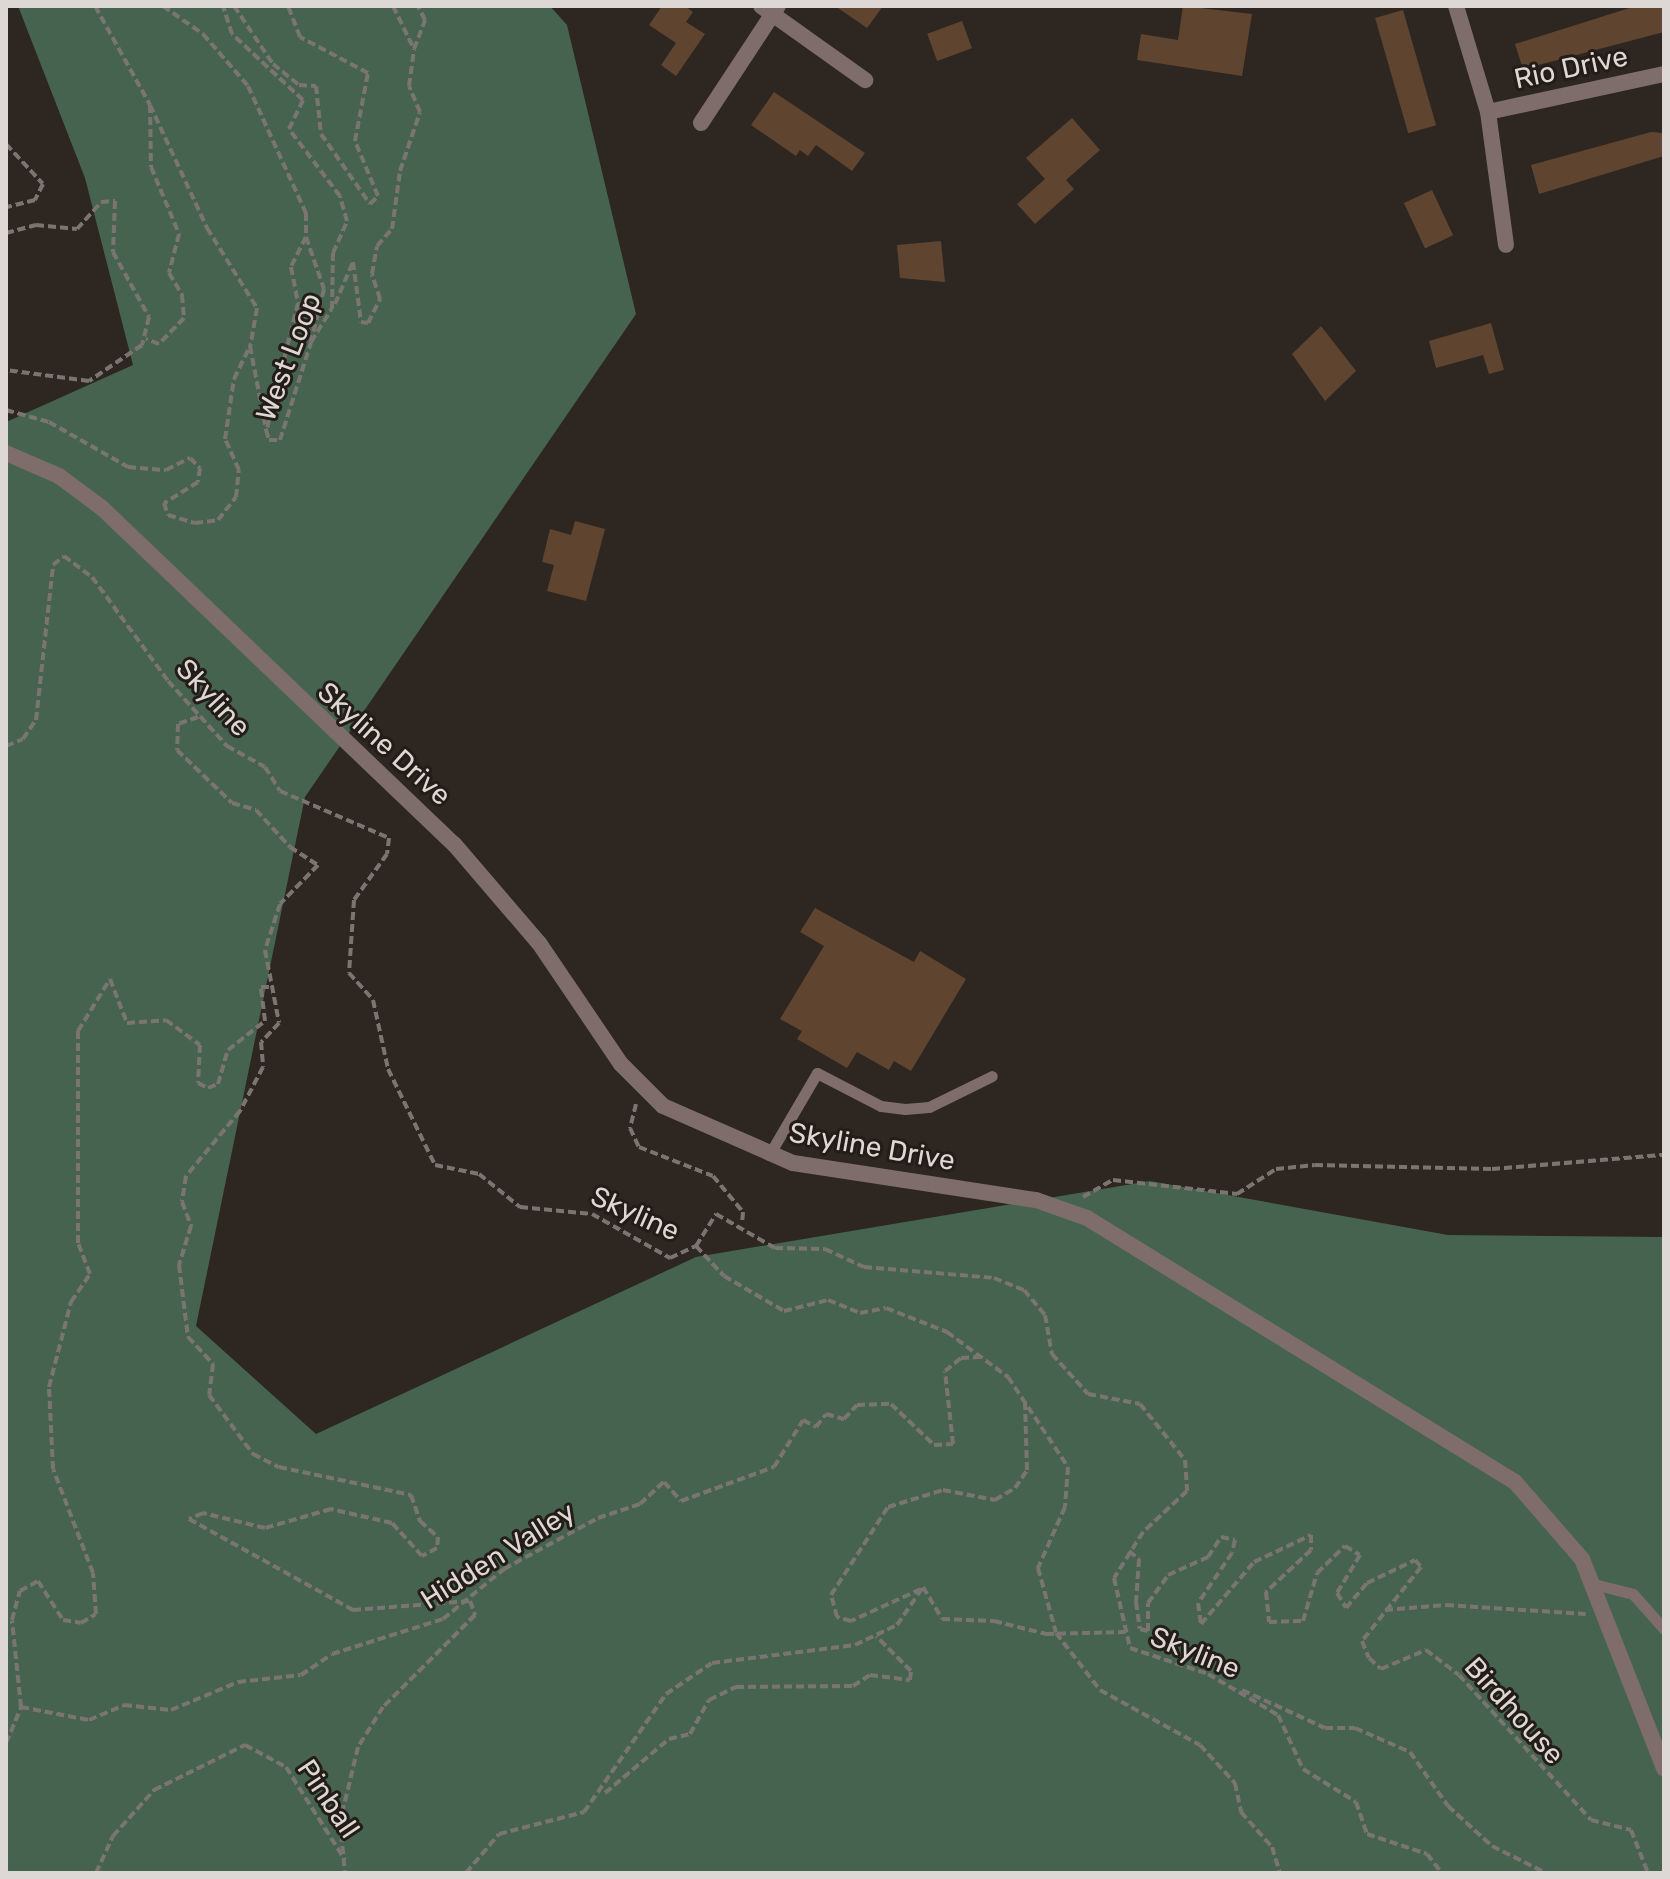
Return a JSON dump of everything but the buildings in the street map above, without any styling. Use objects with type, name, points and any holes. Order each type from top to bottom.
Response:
[{"type":"street","points":[[1456,6],[1488,112],[1506,245]]},
{"type":"street","points":[[701,123],[771,9],[865,80]]},
{"type":"street","name":"Rio Drive","points":[[1488,112],[1664,74]]},
{"type":"street","name":"Skyline Drive","points":[[6,453],[59,476],[102,508],[454,844],[539,943],[646,1091],[663,1106],[769,1155],[1063,1208],[1143,1246],[1515,1482],[1558,1529],[1590,1583],[1664,1768]]},
{"type":"lane","points":[[769,1155],[817,1073],[881,1106],[905,1109],[929,1107],[992,1076]]},
{"type":"lane","points":[[1590,1583],[1633,1594],[1664,1629]]},
{"type":"path","points":[[95,6],[150,105],[207,228],[257,308],[250,346]]},
{"type":"path","points":[[163,6],[203,34],[248,86],[306,213],[306,237],[324,289],[311,342]]},
{"type":"path","name":"West Loop","points":[[223,6],[232,34],[303,100],[289,129],[340,196],[347,221],[333,253],[332,309],[311,342],[280,440],[269,440],[250,346]]},
{"type":"path","points":[[234,6],[273,64],[299,85],[316,86],[321,134],[370,204],[378,196],[355,141],[368,73],[300,37],[288,6]]},
{"type":"path","points":[[393,6],[414,49]]},
{"type":"path","points":[[332,309],[353,262],[361,322],[368,323],[380,299],[372,274],[377,246],[392,229],[400,171],[420,112],[409,86],[414,49],[425,20],[418,6]]},
{"type":"path","points":[[146,339],[159,344],[184,318],[182,295],[169,273],[179,234],[162,206],[146,147],[150,105]]},
{"type":"path","points":[[6,144],[43,190],[6,207]]},
{"type":"path","points":[[6,233],[36,225],[77,229],[101,202],[115,201],[113,252],[147,312],[146,339]]},
{"type":"path","points":[[266,430],[298,303],[291,267],[306,237]]},
{"type":"path","points":[[6,370],[89,381],[146,339]]},
{"type":"path","name":"West Loop","points":[[6,410],[49,422],[128,467],[166,470],[190,458],[200,468],[198,482],[164,503],[168,515],[195,523],[218,520],[236,497],[239,470],[225,439],[234,379],[250,346]]},
{"type":"path","name":"Skyline","points":[[6,746],[23,739],[36,720],[53,565],[64,556],[111,600],[198,717],[242,758],[265,767],[280,791],[389,838],[387,854],[354,900],[349,973],[373,1000],[388,1069],[435,1165],[479,1174],[520,1207],[592,1214],[670,1258],[696,1246],[716,1214],[742,1223],[775,1248],[825,1249],[864,1267],[994,1278],[1024,1290],[1045,1315],[1052,1354],[1088,1394],[1140,1404],[1185,1460],[1187,1491],[1129,1551],[1114,1578],[1130,1648],[1235,1687],[1285,1721],[1303,1769],[1356,1802],[1374,1839],[1427,1854],[1442,1873]]},
{"type":"path","points":[[198,717],[178,724],[177,750],[232,803],[256,810],[290,847],[318,865],[280,904],[265,950],[279,1023],[261,1042],[263,1067],[240,1111],[186,1176],[182,1202],[191,1226],[179,1265],[188,1337],[213,1364],[209,1395],[253,1454],[279,1467],[411,1495],[420,1521],[438,1537],[437,1548],[422,1556],[392,1523],[331,1509],[265,1528],[203,1513],[189,1519],[353,1610],[470,1601],[475,1615],[383,1707],[358,1747],[340,1822],[347,1862],[345,1873]]},
{"type":"path","points":[[6,1743],[21,1707],[12,1620],[20,1591],[38,1581],[63,1620],[81,1623],[96,1614],[93,1573],[53,1469],[49,1387],[71,1302],[90,1274],[78,1243],[78,1031],[110,979],[127,1023],[166,1020],[200,1045],[198,1083],[208,1088],[218,1084],[228,1050],[265,1021],[261,987],[272,987]]},
{"type":"path","points":[[646,1091],[630,1118],[639,1147],[713,1176],[743,1212],[742,1223]]},
{"type":"path","points":[[1063,1208],[1113,1180],[1237,1194],[1276,1169],[1315,1165],[1492,1169],[1664,1155]]},
{"type":"path","points":[[696,1246],[724,1276],[784,1311],[828,1300],[860,1313],[886,1308],[947,1332],[980,1357],[1025,1401],[1068,1467],[1065,1507],[1038,1568],[1056,1633],[1100,1690],[1200,1745],[1235,1783],[1241,1812],[1272,1847],[1280,1873]]},
{"type":"path","name":"Hidden Valley","points":[[21,1707],[89,1720],[124,1705],[171,1710],[238,1682],[301,1675],[332,1654],[443,1619],[470,1601],[504,1569],[598,1518],[640,1504],[664,1482],[681,1501],[710,1495],[724,1480],[774,1467],[803,1420],[816,1427],[826,1414],[844,1419],[857,1405],[891,1404],[934,1445],[953,1444],[945,1371],[961,1358],[980,1357]]},
{"type":"path","points":[[923,1587],[851,1621],[837,1617],[831,1595],[888,1507],[943,1490],[995,1500],[1015,1488],[1027,1470],[1025,1401]]},
{"type":"path","name":"Birdhouse","points":[[1129,1551],[1139,1559],[1136,1602],[1140,1629],[1148,1631],[1148,1603],[1168,1575],[1208,1557],[1221,1537],[1235,1540],[1232,1553],[1198,1603],[1201,1624],[1254,1562],[1311,1535],[1311,1550],[1266,1592],[1269,1622],[1303,1621],[1317,1573],[1345,1546],[1360,1555],[1337,1593],[1346,1608],[1367,1583],[1415,1560],[1421,1567],[1362,1641],[1369,1658],[1381,1669],[1426,1650],[1437,1658],[1591,1820],[1631,1830],[1648,1873]]},
{"type":"path","points":[[923,1587],[942,1619],[1056,1633],[1125,1632]]},
{"type":"path","points":[[599,1798],[666,1694],[712,1663],[876,1636],[897,1625],[923,1587]]},
{"type":"path","points":[[1385,1610],[1601,1614]]},
{"type":"path","points":[[466,1873],[499,1834],[584,1812],[669,1739],[690,1734],[709,1700],[736,1687],[853,1686],[870,1675],[910,1680],[911,1671],[876,1636]]},
{"type":"path","points":[[1235,1687],[1325,1728],[1355,1728],[1410,1752],[1448,1806],[1492,1846],[1546,1873]]},
{"type":"path","name":"Pinball","points":[[96,1873],[113,1836],[154,1790],[245,1745],[286,1767],[347,1862]]},
{"type":"green space","points":[[18,6],[550,6],[567,25],[636,314],[305,797],[196,1326],[316,1434],[696,1257],[1150,1181],[1448,1235],[1664,1237],[1664,1873],[6,1873],[6,422],[133,365],[85,178]]}]
